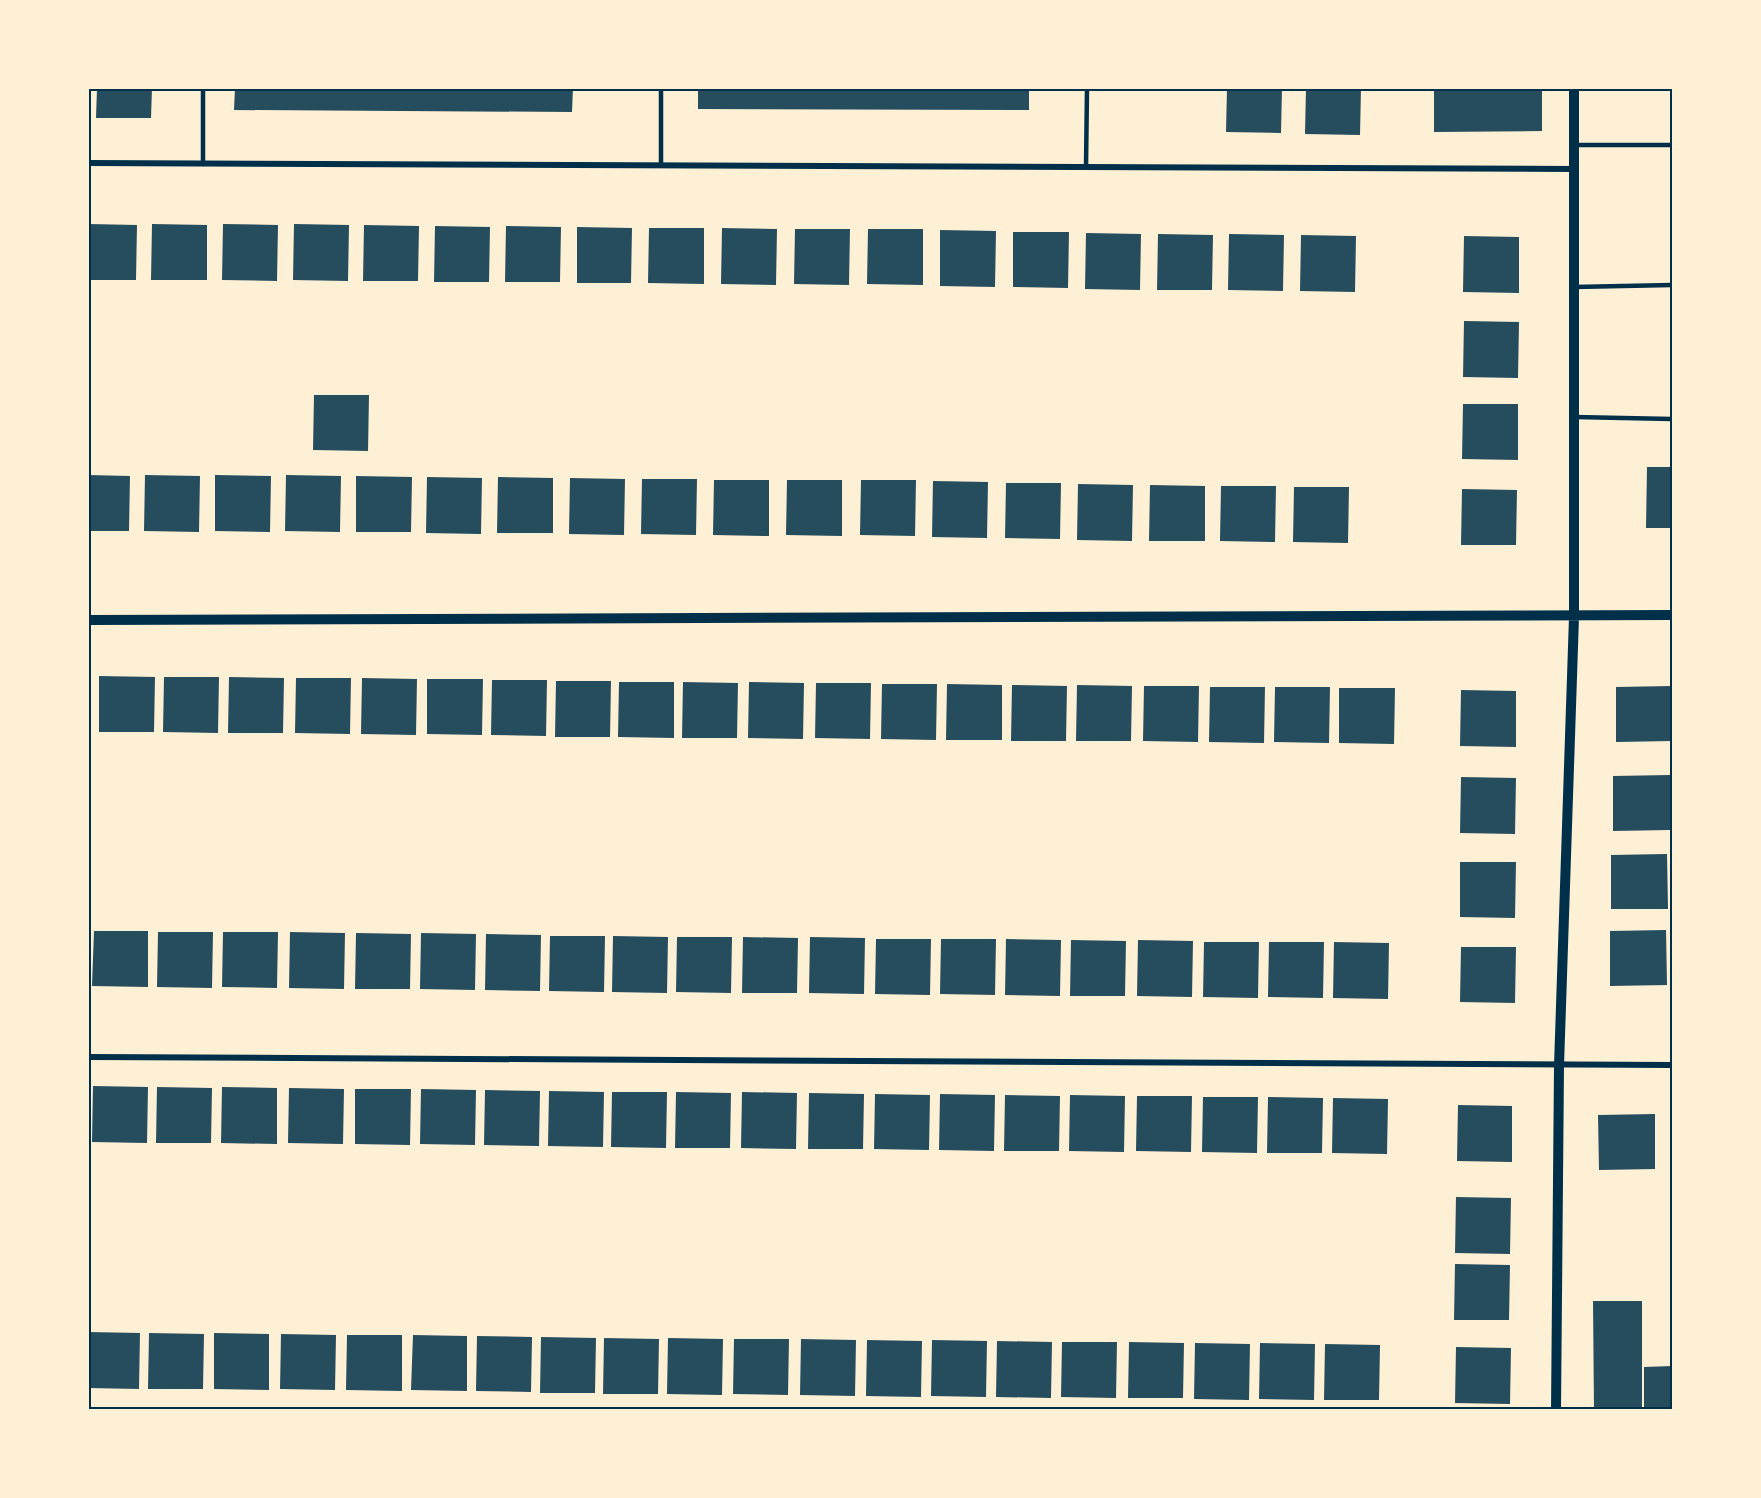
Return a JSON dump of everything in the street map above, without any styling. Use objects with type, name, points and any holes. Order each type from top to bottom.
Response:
[{"type":"street","points":[[1557,1410],[1559,1066],[1574,617],[1574,88]]},
{"type":"street","points":[[88,163],[1574,169]]},
{"type":"street","points":[[88,620],[1672,615]]},
{"type":"street","points":[[88,1057],[1672,1065]]},
{"type":"lane","points":[[203,88],[203,164]]},
{"type":"lane","points":[[662,88],[662,165]]},
{"type":"lane","points":[[1086,167],[1087,88]]},
{"type":"lane","points":[[1574,145],[1672,145]]},
{"type":"lane","points":[[1574,287],[1672,285]]},
{"type":"lane","points":[[1574,417],[1672,419]]},
{"type":"building","points":[[97,88],[152,88],[151,118],[96,118]]},
{"type":"building","points":[[235,88],[573,88],[572,112],[234,110]]},
{"type":"building","points":[[698,88],[1029,88],[1029,110],[698,109]]},
{"type":"building","points":[[1227,88],[1282,88],[1281,133],[1226,132]]},
{"type":"building","points":[[1306,88],[1361,88],[1360,135],[1305,134]]},
{"type":"building","points":[[1434,88],[1542,88],[1542,131],[1434,132]]},
{"type":"building","points":[[88,224],[137,225],[136,280],[88,280]]},
{"type":"building","points":[[152,224],[207,225],[207,280],[151,280]]},
{"type":"building","points":[[223,224],[278,225],[277,281],[222,280]]},
{"type":"building","points":[[294,224],[349,225],[348,281],[293,280]]},
{"type":"building","points":[[364,225],[419,226],[418,281],[363,281]]},
{"type":"building","points":[[435,226],[490,227],[489,282],[434,282]]},
{"type":"building","points":[[506,226],[561,227],[560,282],[505,282]]},
{"type":"building","points":[[577,227],[632,228],[631,283],[577,283]]},
{"type":"building","points":[[649,228],[704,228],[704,284],[648,283]]},
{"type":"building","points":[[722,228],[777,229],[776,285],[721,284]]},
{"type":"building","points":[[795,229],[850,229],[849,285],[794,284]]},
{"type":"building","points":[[868,229],[923,229],[923,285],[867,284]]},
{"type":"building","points":[[940,230],[996,231],[995,287],[940,286]]},
{"type":"building","points":[[1013,232],[1069,232],[1068,288],[1013,287]]},
{"type":"building","points":[[1086,233],[1141,234],[1140,290],[1085,289]]},
{"type":"building","points":[[1158,234],[1213,235],[1212,290],[1157,290]]},
{"type":"building","points":[[1229,234],[1284,235],[1283,291],[1228,290]]},
{"type":"building","points":[[1301,235],[1356,236],[1355,292],[1300,291]]},
{"type":"building","points":[[1464,236],[1519,237],[1519,293],[1463,292]]},
{"type":"building","points":[[1464,321],[1519,322],[1518,378],[1463,377]]},
{"type":"building","points":[[314,395],[369,395],[368,451],[313,450]]},
{"type":"building","points":[[1463,404],[1518,404],[1518,460],[1462,459]]},
{"type":"building","points":[[1647,467],[1672,467],[1672,528],[1646,528]]},
{"type":"building","points":[[88,475],[130,476],[129,531],[88,531]]},
{"type":"building","points":[[145,475],[200,476],[199,532],[144,531]]},
{"type":"building","points":[[215,475],[271,476],[270,532],[215,531]]},
{"type":"building","points":[[286,475],[341,476],[340,532],[285,531]]},
{"type":"building","points":[[356,476],[412,477],[411,532],[356,532]]},
{"type":"building","points":[[427,477],[482,478],[481,534],[426,533]]},
{"type":"building","points":[[498,477],[553,478],[553,533],[497,533]]},
{"type":"building","points":[[570,478],[625,479],[624,535],[569,534]]},
{"type":"building","points":[[642,479],[697,479],[696,535],[641,534]]},
{"type":"building","points":[[714,480],[769,480],[769,536],[713,535]]},
{"type":"building","points":[[787,480],[842,480],[842,536],[786,535]]},
{"type":"building","points":[[861,480],[916,480],[915,536],[860,535]]},
{"type":"building","points":[[933,481],[988,482],[987,538],[932,537]]},
{"type":"building","points":[[1006,483],[1061,483],[1060,539],[1005,538]]},
{"type":"building","points":[[1078,484],[1133,485],[1132,541],[1077,540]]},
{"type":"building","points":[[1150,485],[1205,486],[1205,541],[1149,541]]},
{"type":"building","points":[[1221,486],[1276,486],[1275,542],[1220,541]]},
{"type":"building","points":[[1294,487],[1349,487],[1348,543],[1293,542]]},
{"type":"building","points":[[1462,489],[1517,490],[1516,545],[1461,545]]},
{"type":"building","points":[[99,676],[155,677],[154,732],[99,732]]},
{"type":"building","points":[[164,677],[219,677],[218,733],[163,732]]},
{"type":"building","points":[[229,677],[284,678],[283,733],[228,733]]},
{"type":"building","points":[[296,678],[351,678],[350,734],[295,733]]},
{"type":"building","points":[[362,678],[417,679],[416,735],[361,734]]},
{"type":"building","points":[[427,679],[483,679],[482,735],[427,734]]},
{"type":"building","points":[[492,680],[547,680],[546,736],[491,735]]},
{"type":"building","points":[[556,681],[611,681],[610,737],[555,737]]},
{"type":"building","points":[[619,682],[674,682],[674,738],[618,737]]},
{"type":"building","points":[[683,682],[738,683],[737,738],[682,738]]},
{"type":"building","points":[[749,682],[804,683],[803,739],[748,738]]},
{"type":"building","points":[[816,683],[871,683],[870,739],[815,738]]},
{"type":"building","points":[[882,684],[937,684],[936,740],[881,739]]},
{"type":"building","points":[[947,684],[1002,685],[1002,740],[946,740]]},
{"type":"building","points":[[1012,685],[1067,686],[1066,741],[1011,741]]},
{"type":"building","points":[[1077,685],[1132,686],[1131,741],[1076,741]]},
{"type":"building","points":[[1144,686],[1199,686],[1198,742],[1143,741]]},
{"type":"building","points":[[1672,686],[1672,741],[1616,742],[1616,687]]},
{"type":"building","points":[[1210,687],[1265,687],[1264,743],[1209,742]]},
{"type":"building","points":[[1275,687],[1330,687],[1329,743],[1274,742]]},
{"type":"building","points":[[1339,688],[1395,688],[1394,744],[1339,743]]},
{"type":"building","points":[[1461,690],[1516,691],[1516,747],[1460,746]]},
{"type":"building","points":[[1670,775],[1670,830],[1613,831],[1613,776]]},
{"type":"building","points":[[1461,777],[1516,778],[1515,834],[1460,833]]},
{"type":"building","points":[[1667,854],[1668,909],[1611,909],[1611,855]]},
{"type":"building","points":[[1460,862],[1516,862],[1515,918],[1460,917]]},
{"type":"building","points":[[1666,930],[1667,985],[1610,986],[1610,931]]},
{"type":"building","points":[[94,931],[148,931],[148,987],[92,986]]},
{"type":"building","points":[[158,932],[213,932],[212,988],[157,987]]},
{"type":"building","points":[[223,932],[278,932],[277,988],[222,987]]},
{"type":"building","points":[[290,932],[345,933],[344,989],[289,988]]},
{"type":"building","points":[[356,933],[411,934],[410,989],[355,989]]},
{"type":"building","points":[[421,933],[476,934],[475,990],[420,989]]},
{"type":"building","points":[[486,934],[541,935],[540,991],[485,990]]},
{"type":"building","points":[[550,936],[605,936],[604,992],[549,991]]},
{"type":"building","points":[[613,936],[668,937],[667,993],[612,992]]},
{"type":"building","points":[[677,937],[732,937],[731,993],[676,992]]},
{"type":"building","points":[[743,937],[798,938],[797,993],[742,993]]},
{"type":"building","points":[[810,937],[865,938],[864,994],[809,993]]},
{"type":"building","points":[[876,939],[931,939],[930,995],[875,994]]},
{"type":"building","points":[[941,939],[996,939],[995,995],[940,994]]},
{"type":"building","points":[[1006,939],[1061,940],[1060,996],[1005,995]]},
{"type":"building","points":[[1071,940],[1126,941],[1125,996],[1070,996]]},
{"type":"building","points":[[1138,940],[1193,941],[1192,997],[1137,996]]},
{"type":"building","points":[[1204,942],[1259,942],[1258,998],[1203,997]]},
{"type":"building","points":[[1269,942],[1324,942],[1323,998],[1268,997]]},
{"type":"building","points":[[1334,942],[1389,943],[1388,999],[1333,998]]},
{"type":"building","points":[[1461,947],[1516,947],[1515,1003],[1460,1002]]},
{"type":"building","points":[[93,1086],[148,1087],[147,1143],[92,1142]]},
{"type":"building","points":[[157,1087],[212,1088],[211,1143],[156,1143]]},
{"type":"building","points":[[222,1087],[277,1088],[277,1144],[221,1143]]},
{"type":"building","points":[[289,1088],[344,1089],[343,1144],[288,1143]]},
{"type":"building","points":[[355,1089],[411,1089],[410,1145],[355,1144]]},
{"type":"building","points":[[421,1089],[476,1090],[475,1145],[420,1144]]},
{"type":"building","points":[[485,1090],[540,1091],[539,1146],[484,1145]]},
{"type":"building","points":[[549,1091],[604,1092],[603,1147],[548,1146]]},
{"type":"building","points":[[612,1092],[667,1092],[666,1148],[611,1147]]},
{"type":"building","points":[[676,1092],[731,1093],[730,1148],[675,1148]]},
{"type":"building","points":[[742,1092],[797,1093],[796,1149],[741,1148]]},
{"type":"building","points":[[809,1093],[864,1094],[863,1149],[808,1149]]},
{"type":"building","points":[[875,1094],[930,1095],[929,1150],[874,1149]]},
{"type":"building","points":[[940,1094],[995,1095],[994,1151],[939,1150]]},
{"type":"building","points":[[1005,1095],[1060,1096],[1059,1151],[1004,1151]]},
{"type":"building","points":[[1070,1095],[1125,1096],[1124,1152],[1069,1151]]},
{"type":"building","points":[[1137,1096],[1192,1096],[1191,1152],[1136,1151]]},
{"type":"building","points":[[1203,1097],[1258,1097],[1257,1153],[1202,1152]]},
{"type":"building","points":[[1268,1097],[1323,1098],[1322,1153],[1267,1153]]},
{"type":"building","points":[[1333,1098],[1388,1099],[1387,1154],[1332,1153]]},
{"type":"building","points":[[1458,1105],[1512,1106],[1512,1162],[1457,1161]]},
{"type":"building","points":[[1655,1114],[1655,1169],[1599,1170],[1598,1115]]},
{"type":"building","points":[[1456,1197],[1511,1198],[1510,1254],[1455,1253]]},
{"type":"building","points":[[1455,1264],[1510,1265],[1509,1320],[1454,1320]]},
{"type":"building","points":[[1593,1301],[1642,1301],[1642,1410],[1594,1410]]},
{"type":"building","points":[[88,1332],[140,1333],[139,1389],[88,1388]]},
{"type":"building","points":[[149,1333],[204,1334],[203,1389],[148,1389]]},
{"type":"building","points":[[214,1333],[269,1334],[269,1390],[214,1389]]},
{"type":"building","points":[[281,1334],[336,1335],[335,1390],[280,1389]]},
{"type":"building","points":[[347,1335],[402,1335],[402,1391],[346,1390]]},
{"type":"building","points":[[413,1335],[467,1336],[467,1391],[411,1390]]},
{"type":"building","points":[[477,1336],[532,1337],[531,1392],[476,1391]]},
{"type":"building","points":[[541,1337],[596,1338],[595,1393],[540,1393]]},
{"type":"building","points":[[604,1338],[659,1339],[658,1394],[603,1394]]},
{"type":"building","points":[[668,1338],[723,1339],[722,1395],[667,1394]]},
{"type":"building","points":[[734,1339],[789,1339],[788,1395],[733,1394]]},
{"type":"building","points":[[801,1339],[856,1340],[855,1396],[800,1395]]},
{"type":"building","points":[[867,1340],[922,1341],[921,1397],[866,1396]]},
{"type":"building","points":[[932,1340],[987,1341],[986,1397],[931,1396]]},
{"type":"building","points":[[997,1341],[1052,1342],[1051,1398],[996,1397]]},
{"type":"building","points":[[1062,1342],[1117,1342],[1116,1398],[1061,1397]]},
{"type":"building","points":[[1129,1342],[1184,1343],[1183,1398],[1128,1398]]},
{"type":"building","points":[[1195,1343],[1250,1344],[1249,1400],[1194,1399]]},
{"type":"building","points":[[1260,1343],[1315,1344],[1314,1400],[1259,1399]]},
{"type":"building","points":[[1325,1344],[1380,1345],[1379,1400],[1324,1400]]},
{"type":"building","points":[[1456,1347],[1511,1348],[1510,1404],[1455,1403]]},
{"type":"building","points":[[1672,1366],[1672,1410],[1644,1410],[1644,1367]]}]
